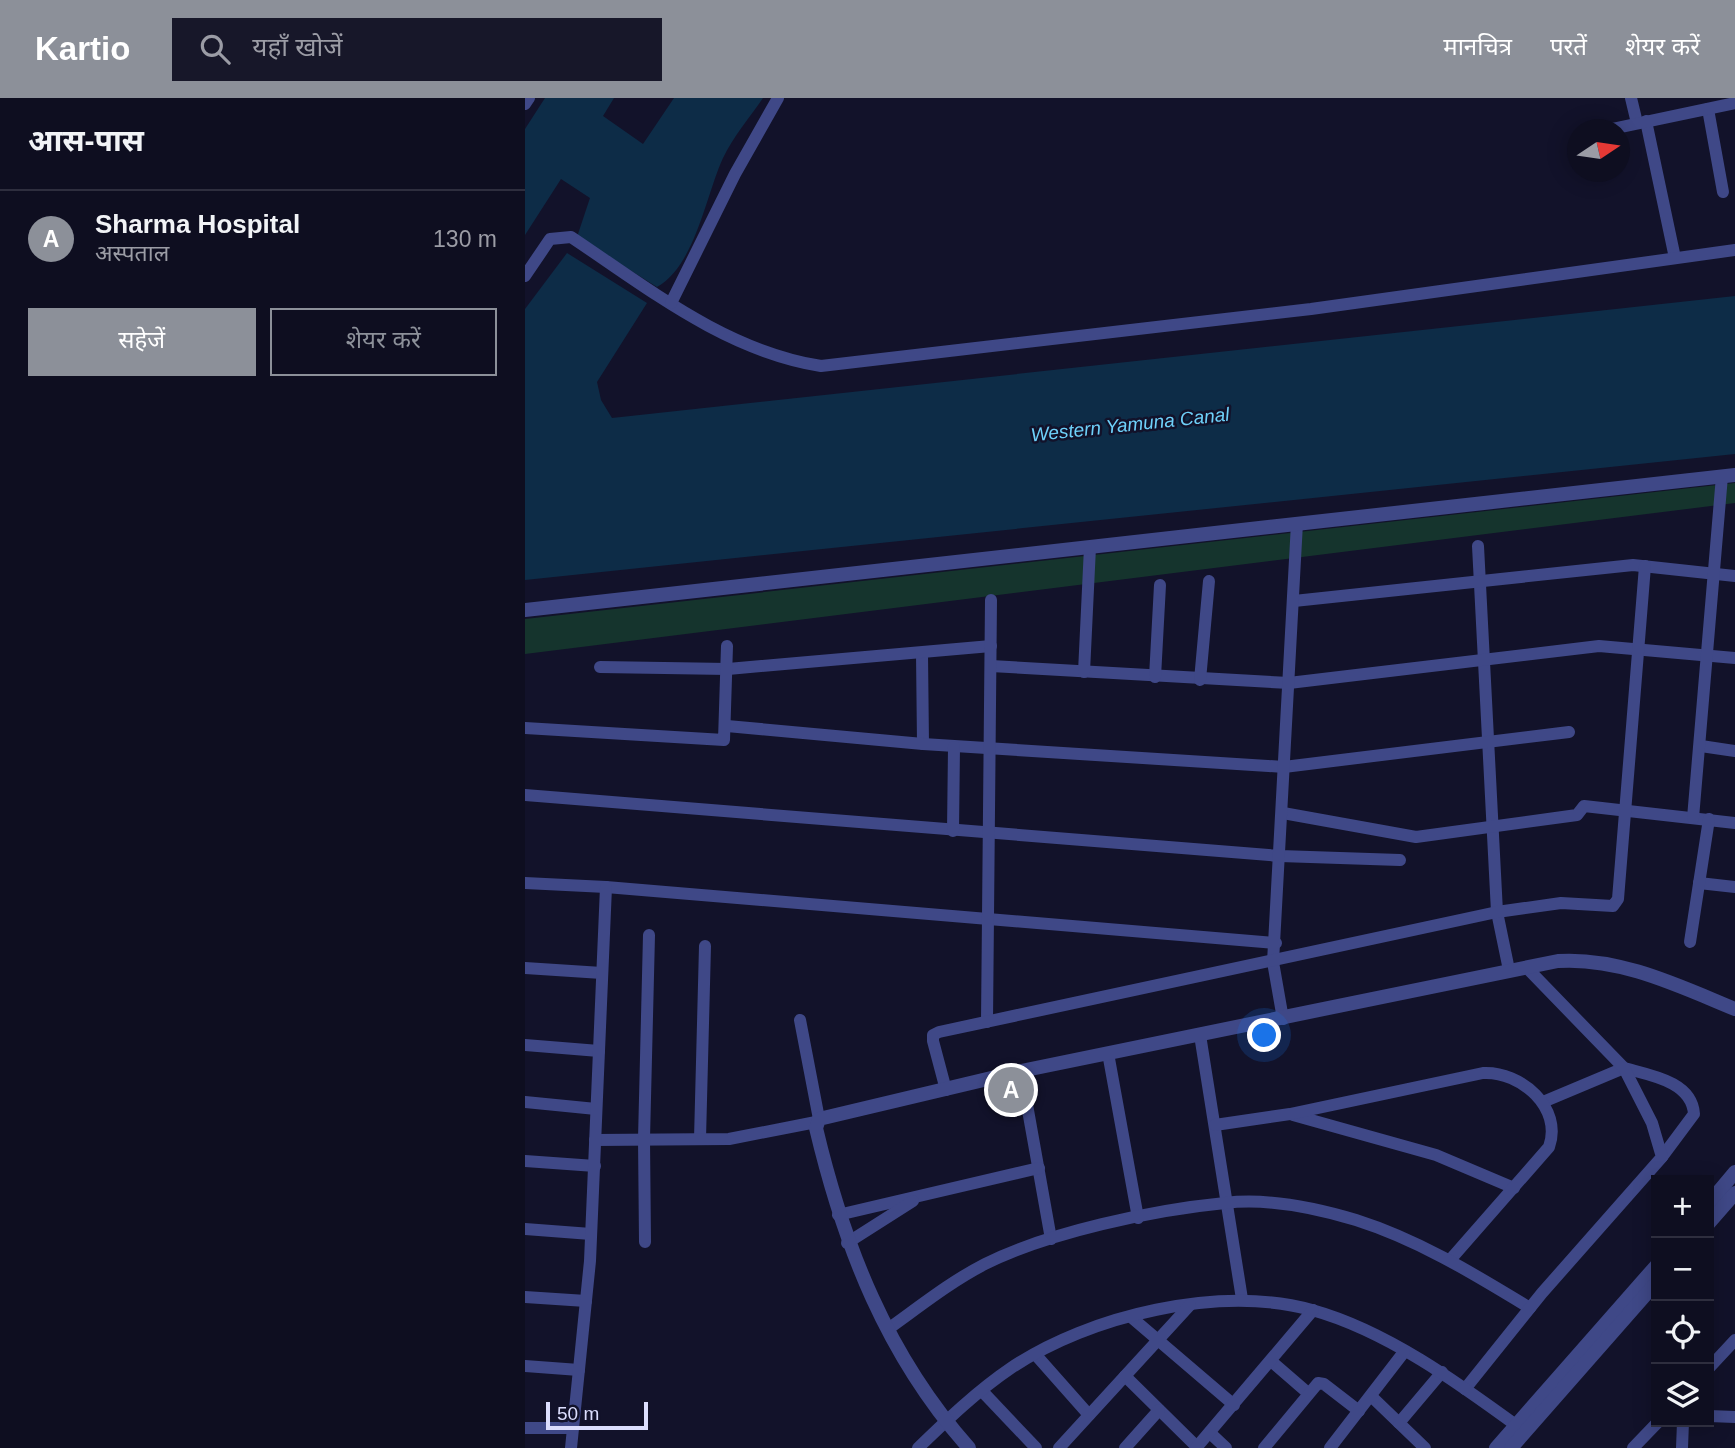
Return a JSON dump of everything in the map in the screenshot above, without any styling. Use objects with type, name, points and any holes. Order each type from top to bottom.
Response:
[{"type":"street","points":[[525,104],[529,98]]},
{"type":"street","points":[[671,303],[735,174],[778,98]]},
{"type":"street","points":[[1631,98],[1642,122],[1675,258]]},
{"type":"street","points":[[1630,125],[1700,106],[1735,103]]},
{"type":"street","points":[[1700,106],[1723,192]]},
{"type":"street","points":[[525,276],[549,239],[571,237],[671,303],[741,342],[797,362],[821,366],[1311,309],[1735,250]]},
{"type":"street","points":[[525,610],[1728,475],[1714,573],[1693,818]]},
{"type":"street","points":[[1283,1019],[1273,962],[1297,523]]},
{"type":"street","points":[[1478,546],[1497,912],[1509,970]]},
{"type":"street","points":[[1084,673],[1090,547]]},
{"type":"street","points":[[1294,601],[1481,579],[1646,566],[1735,576]]},
{"type":"street","points":[[946,1090],[933,1035],[1497,912],[1561,903],[1613,906],[1618,899],[1646,566]]},
{"type":"street","points":[[1200,680],[1209,581]]},
{"type":"street","points":[[1155,677],[1160,585]]},
{"type":"street","points":[[987,1022],[991,834],[991,600]]},
{"type":"street","points":[[525,728],[720,742],[727,738],[727,646]]},
{"type":"street","points":[[600,667],[728,669],[991,646]]},
{"type":"street","points":[[991,666],[1289,684],[1599,646],[1735,658]]},
{"type":"street","points":[[922,654],[923,744]]},
{"type":"street","points":[[727,726],[954,747],[1284,767],[1569,733]]},
{"type":"street","points":[[1701,746],[1735,751]]},
{"type":"street","points":[[953,831],[954,747]]},
{"type":"street","points":[[525,795],[1280,856],[1400,860]]},
{"type":"street","points":[[1283,813],[1402,836],[1577,815],[1584,806],[1735,823]]},
{"type":"street","points":[[1690,942],[1709,819]]},
{"type":"street","points":[[525,883],[606,887],[1276,943]]},
{"type":"street","points":[[1699,883],[1735,887]]},
{"type":"street","points":[[571,1448],[591,1234],[606,887]]},
{"type":"street","points":[[645,1241],[643,1139],[649,935]]},
{"type":"street","points":[[700,1139],[705,946]]},
{"type":"street","points":[[595,1140],[729,1139],[1021,1072],[1558,961],[1602,962],[1622,966],[1734,1007]]},
{"type":"street","points":[[1526,967],[1624,1068],[1652,1123],[1662,1157]]},
{"type":"street","points":[[525,968],[602,973]]},
{"type":"street","points":[[800,1020],[838,1215],[848,1243],[887,1329],[912,1373],[969,1448]]},
{"type":"street","points":[[1200,1035],[1242,1299]]},
{"type":"street","points":[[525,1045],[599,1051]]},
{"type":"street","points":[[1108,1054],[1138,1218]]},
{"type":"street","points":[[1465,1389],[1530,1308],[1662,1157],[1694,1114],[1691,1100],[1669,1082],[1624,1068],[1543,1102]]},
{"type":"street","points":[[1021,1072],[1051,1239]]},
{"type":"street","points":[[1215,1125],[1290,1114],[1493,1072],[1513,1078],[1543,1102],[1550,1116],[1552,1138],[1549,1147],[1450,1260]]},
{"type":"street","points":[[525,1102],[596,1109]]},
{"type":"street","points":[[1290,1114],[1436,1154],[1514,1188]]},
{"type":"street","points":[[525,1161],[595,1167]]},
{"type":"street","points":[[838,1215],[1039,1168]]},
{"type":"street","points":[[1714,1197],[1735,1172]]},
{"type":"street","points":[[1714,1217],[1735,1193]]},
{"type":"street","points":[[848,1243],[922,1195]]},
{"type":"street","points":[[887,1329],[984,1265],[1051,1239],[1138,1218],[1227,1202],[1308,1209],[1355,1220],[1450,1260],[1530,1308]]},
{"type":"street","points":[[525,1229],[591,1234]]},
{"type":"street","points":[[1511,1448],[1520,1429],[1651,1272]]},
{"type":"street","points":[[1496,1448],[1520,1429],[1651,1288]]},
{"type":"street","points":[[525,1297],[586,1301]]},
{"type":"street","points":[[918,1448],[982,1391],[1035,1354],[1078,1334],[1131,1317],[1190,1305],[1242,1299],[1313,1310],[1344,1321],[1442,1372],[1520,1429]]},
{"type":"street","points":[[1059,1448],[1190,1305]]},
{"type":"street","points":[[1125,1376],[1197,1448],[1313,1310]]},
{"type":"street","points":[[1131,1317],[1234,1405]]},
{"type":"street","points":[[1713,1364],[1733,1343]]},
{"type":"street","points":[[1349,1448],[1334,1443],[1404,1352]]},
{"type":"street","points":[[1035,1354],[1089,1415]]},
{"type":"street","points":[[1271,1361],[1308,1393]]},
{"type":"street","points":[[525,1366],[579,1370]]},
{"type":"street","points":[[1399,1423],[1442,1372]]},
{"type":"street","points":[[1264,1448],[1308,1393],[1321,1382],[1359,1411]]},
{"type":"street","points":[[982,1391],[1036,1448]]},
{"type":"street","points":[[1371,1396],[1425,1448]]},
{"type":"street","points":[[1125,1448],[1159,1410]]},
{"type":"street","points":[[1714,1416],[1735,1417]]},
{"type":"street","points":[[1633,1448],[1653,1427]]},
{"type":"street","points":[[1682,1448],[1683,1427]]},
{"type":"street","points":[[525,1428],[573,1429]]},
{"type":"street","points":[[1210,1433],[1226,1448]]},
{"type":"green space","points":[[1735,483],[1735,503],[525,654],[525,619]]},
{"type":"water","points":[[545,98],[614,98],[603,116],[643,144],[674,98],[763,98],[723,158],[690,247],[670,277],[657,287],[577,237],[590,198],[561,179],[525,235],[525,129]]},
{"type":"water","name":"Western Yamuna Canal","points":[[567,253],[647,303],[597,382],[601,400],[612,418],[1735,296],[1735,454],[525,580],[525,309]]},
{"type":"building","points":[[1014,1083],[1016,1095],[1006,1097],[1003,1085]]},
{"type":"place","name":"Sharma Hospital","points":[[1011,1090]]}]
